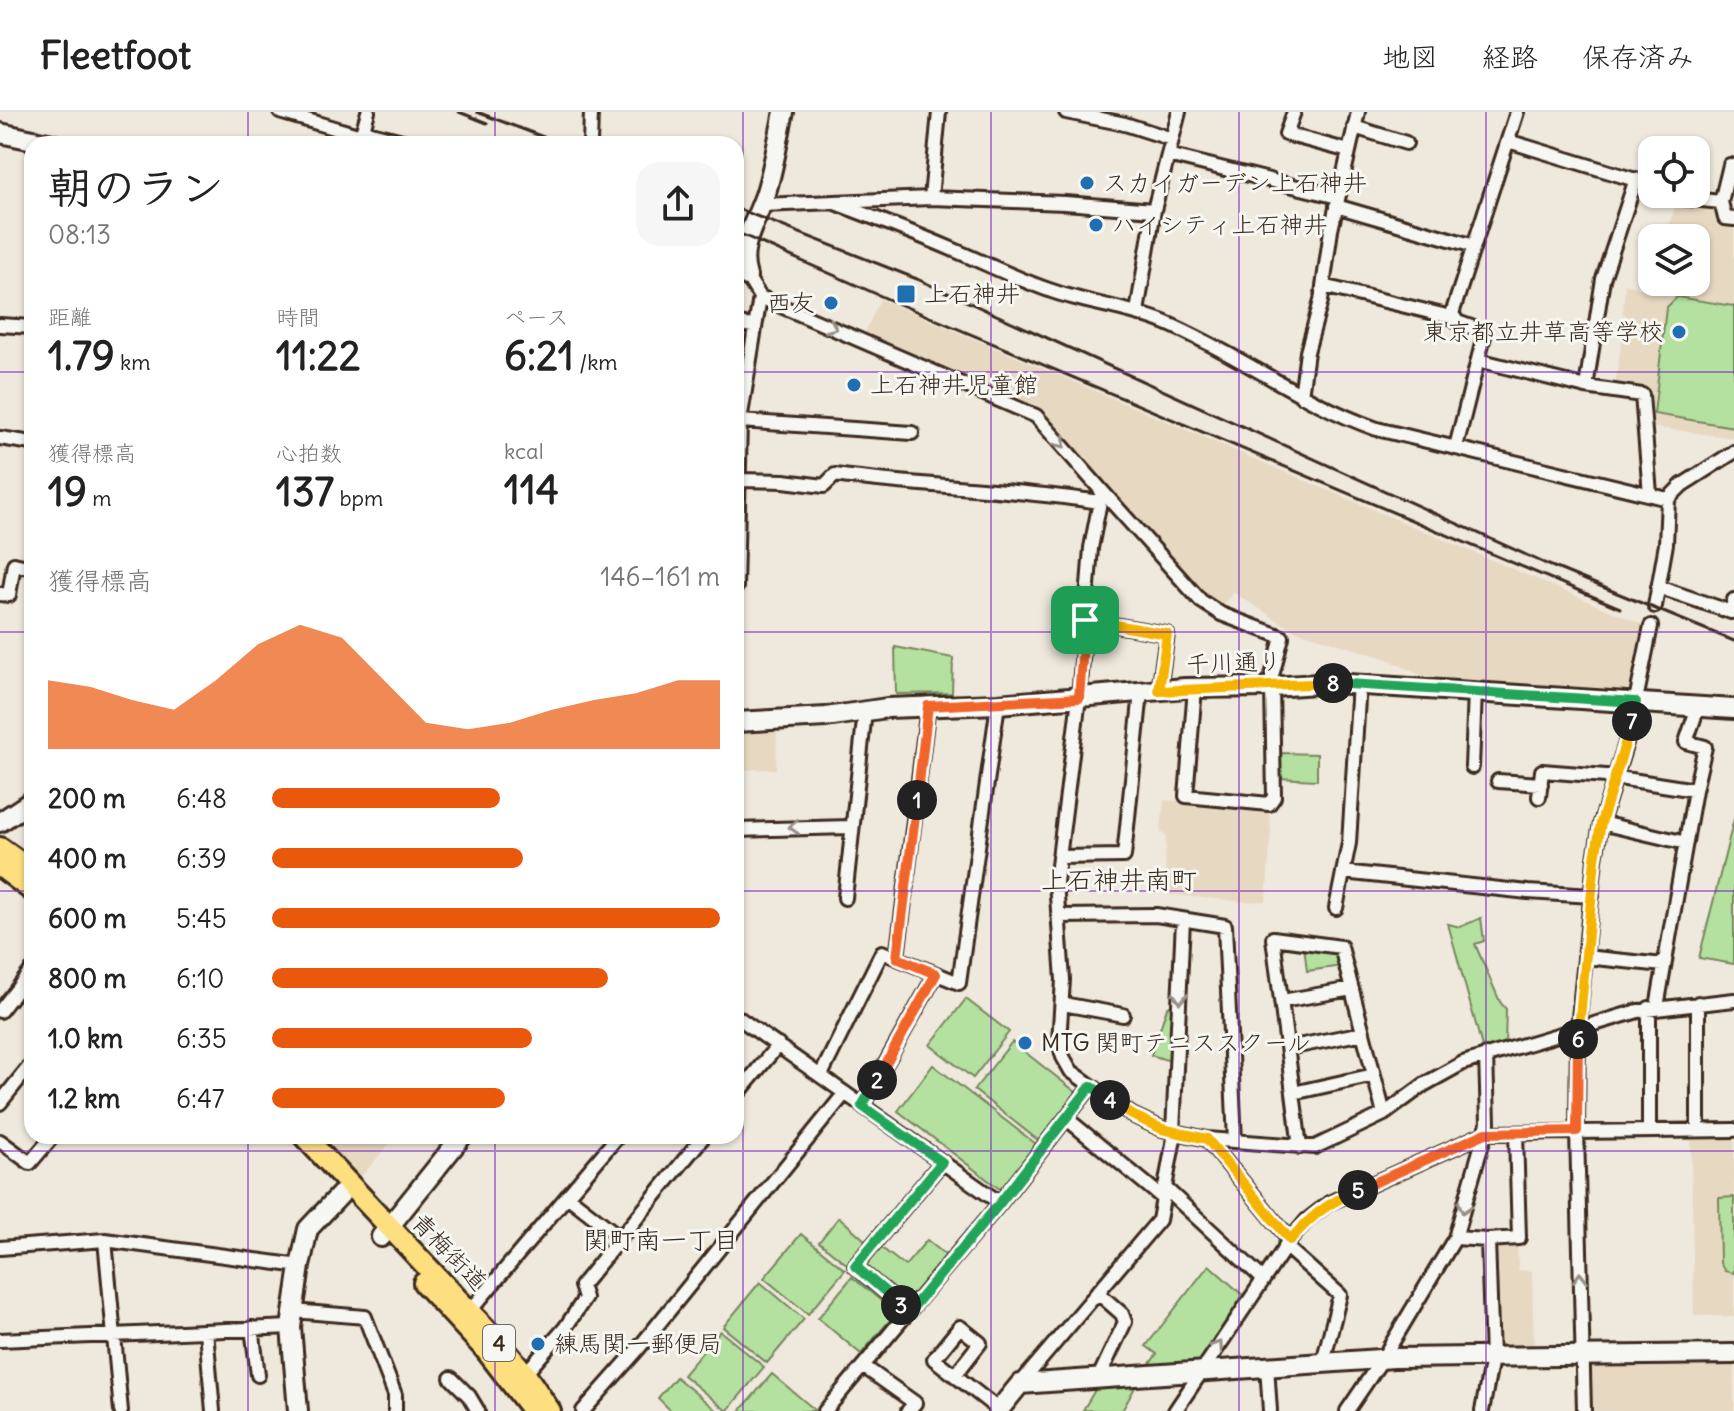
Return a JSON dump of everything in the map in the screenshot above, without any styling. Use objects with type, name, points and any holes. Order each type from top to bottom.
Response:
[{"type":"main road","points":[[0,848],[24,865]]},
{"type":"main road","points":[[0,866],[24,884]]},
{"type":"main road","name":"青梅街道","points":[[295,1144],[341,1194],[470,1311],[525,1374],[541,1409]]},
{"type":"main road","name":"青梅街道","points":[[311,1144],[486,1350],[541,1409]]},
{"type":"street","points":[[280,112],[358,136]]},
{"type":"street","points":[[361,136],[368,112]]},
{"type":"street","points":[[590,136],[591,112]]},
{"type":"street","points":[[744,249],[762,205],[784,112]]},
{"type":"street","points":[[931,198],[939,112]]},
{"type":"street","points":[[1066,112],[1126,118],[1172,139]]},
{"type":"street","points":[[1137,312],[1154,210],[1179,112]]},
{"type":"street","points":[[1294,112],[1286,134],[1349,151]]},
{"type":"street","points":[[1301,396],[1337,202],[1358,112]]},
{"type":"street","points":[[1456,447],[1485,332],[1457,322],[1452,314],[1517,112]]},
{"type":"street","points":[[1354,127],[1406,143]]},
{"type":"street","points":[[0,133],[24,138]]},
{"type":"street","points":[[1508,141],[1636,179],[1603,279],[1586,387]]},
{"type":"street","points":[[1168,155],[1337,202],[1474,246]]},
{"type":"street","points":[[1734,166],[1730,165],[1721,202],[1725,218],[1734,219]]},
{"type":"street","points":[[762,205],[931,198],[1154,210]]},
{"type":"street","points":[[1710,201],[1721,202]]},
{"type":"street","points":[[835,203],[1050,291],[1137,312],[1217,347],[1301,396],[1377,429],[1668,499]]},
{"type":"street","points":[[744,277],[760,297],[1036,416],[1101,496],[1201,601],[1221,614],[1282,637],[1272,682],[1274,797],[1269,804],[1186,796],[1195,688]]},
{"type":"street","points":[[1323,286],[1455,318]]},
{"type":"street","points":[[744,362],[760,297]]},
{"type":"street","points":[[0,325],[24,326]]},
{"type":"street","points":[[744,325],[755,326]]},
{"type":"street","points":[[1478,360],[1586,387],[1642,395],[1650,494]]},
{"type":"street","points":[[744,421],[912,433]]},
{"type":"street","points":[[0,438],[24,442]]},
{"type":"street","points":[[1655,606],[1666,544],[1668,499],[1682,485],[1734,452]]},
{"type":"street","points":[[744,479],[824,486],[835,475],[897,483],[1101,496]]},
{"type":"street","points":[[1101,496],[1091,548],[1079,698],[1056,882],[1063,1004],[1059,1042],[1071,1071],[1132,1115],[1174,1132],[1207,1139],[1315,1147],[1384,1114],[1425,1084],[1463,1063],[1653,1008],[1734,1000]]},
{"type":"street","points":[[0,594],[9,595],[14,564],[24,566]]},
{"type":"street","points":[[1658,587],[1731,612],[1734,600]]},
{"type":"street","points":[[1059,857],[1124,856],[1150,691],[1167,634],[1085,620]]},
{"type":"street","points":[[1584,1411],[1577,1131],[1578,1028],[1601,823],[1636,702],[1651,626]]},
{"type":"street","name":"千川通り","points":[[744,722],[1272,682],[1359,683],[1734,709]]},
{"type":"street","points":[[1336,907],[1349,843],[1359,683]]},
{"type":"street","points":[[1472,767],[1475,691]]},
{"type":"street","points":[[821,1075],[882,952],[959,983],[962,977],[998,704]]},
{"type":"street","points":[[897,958],[928,706]]},
{"type":"street","points":[[1649,1131],[1653,1008],[1705,747],[1686,742],[1698,707]]},
{"type":"street","points":[[845,898],[865,711]]},
{"type":"street","points":[[1498,781],[1540,791],[1542,771],[1695,790]]},
{"type":"street","points":[[0,822],[24,805]]},
{"type":"street","points":[[1601,823],[1686,843]]},
{"type":"street","points":[[744,830],[851,827]]},
{"type":"street","points":[[1343,872],[1592,896]]},
{"type":"street","points":[[1058,916],[1156,915],[1225,926],[1235,1141]]},
{"type":"street","points":[[955,1375],[998,1410],[1159,1220],[1174,1132],[1183,920]]},
{"type":"street","points":[[1300,1147],[1273,938],[1341,947],[1384,1114]]},
{"type":"street","points":[[1585,957],[1664,965]]},
{"type":"street","points":[[862,1106],[936,974]]},
{"type":"street","points":[[0,1011],[24,980]]},
{"type":"street","points":[[1282,1001],[1352,989]]},
{"type":"street","points":[[1698,1003],[1698,1130]]},
{"type":"street","points":[[1063,1004],[1123,1015]]},
{"type":"street","points":[[744,1022],[1000,1203]]},
{"type":"street","points":[[1288,1048],[1363,1033]]},
{"type":"street","points":[[744,1086],[778,1045]]},
{"type":"street","points":[[1347,1411],[1383,1358],[1455,1238],[1488,1123],[1486,1055]]},
{"type":"street","points":[[0,1103],[24,1073]]},
{"type":"street","points":[[1293,1093],[1374,1075]]},
{"type":"street","points":[[826,1411],[1000,1203],[1091,1086]]},
{"type":"street","points":[[583,1411],[638,1349],[845,1093]]},
{"type":"street","points":[[1066,1118],[1163,1192],[1263,1279]]},
{"type":"street","points":[[1175,1411],[1288,1243],[1307,1220],[1329,1203],[1486,1133],[1734,1130]]},
{"type":"street","points":[[1455,1238],[1519,1238],[1516,1133]]},
{"type":"street","points":[[1207,1139],[1288,1243],[1340,1295],[1323,1362]]},
{"type":"street","points":[[0,1141],[30,1163],[46,1144]]},
{"type":"street","points":[[385,1232],[456,1144]]},
{"type":"street","points":[[470,1311],[611,1144]]},
{"type":"street","points":[[525,1374],[565,1328],[585,1298],[581,1286],[697,1144]]},
{"type":"street","points":[[909,1312],[855,1266],[942,1162]]},
{"type":"street","points":[[298,1411],[292,1319],[300,1266],[308,1229],[341,1194]]},
{"type":"street","points":[[567,1196],[621,1238]]},
{"type":"street","points":[[0,1248],[105,1240],[300,1266]]},
{"type":"street","points":[[105,1240],[121,1411]]},
{"type":"street","points":[[1482,1411],[1492,1358],[1488,1240]]},
{"type":"street","points":[[1097,1292],[1122,1314],[1125,1322],[1098,1379]]},
{"type":"street","points":[[0,1340],[206,1331],[252,1328],[292,1319],[365,1317],[395,1395],[395,1411]]},
{"type":"street","points":[[252,1328],[258,1375]]},
{"type":"street","points":[[206,1331],[213,1411]]},
{"type":"street","points":[[1020,1384],[1383,1358],[1734,1354]]},
{"type":"street","points":[[863,1366],[915,1403],[908,1411]]},
{"type":"street","points":[[1267,1366],[1270,1411]]},
{"type":"street","points":[[451,1378],[469,1396],[478,1411]]},
{"type":"shaded area","name":"東京都立井草高等学校","points":[[1710,205],[1719,206],[1734,220],[1734,438],[1652,427],[1648,390],[1615,384],[1626,315],[1623,314],[1625,284],[1638,288],[1638,296],[1710,296],[1710,224],[1670,224],[1675,208],[1710,208]]},
{"type":"shaded area","points":[[880,299],[1646,626],[1634,693],[1422,676],[1387,659],[1291,629],[1233,592],[1221,611],[1202,598],[1048,423],[863,337]]},
{"type":"shaded area","points":[[777,730],[776,769],[744,770],[744,732]]},
{"type":"shaded area","points":[[1164,800],[1268,808],[1271,831],[1266,901],[1165,894],[1166,834],[1161,833]]},
{"type":"shaded area","points":[[1734,1136],[1734,1317],[1694,1315],[1691,1140]]},
{"type":"shaded area","points":[[329,1144],[389,1144],[360,1178]]},
{"type":"shaded area","points":[[1517,1242],[1518,1270],[1532,1271],[1534,1349],[1495,1349],[1493,1245]]},
{"type":"shaded area","points":[[1734,1361],[1734,1411],[1589,1411],[1587,1364]]},
{"type":"green space","points":[[1677,297],[1734,306],[1734,427],[1654,414],[1666,308]]},
{"type":"green space","points":[[895,647],[953,658],[952,693],[896,694]]},
{"type":"green space","points":[[1280,753],[1317,754],[1317,780],[1278,778]]},
{"type":"green space","points":[[1734,819],[1734,964],[1699,958]]},
{"type":"green space","points":[[1481,918],[1484,941],[1475,944],[1500,1002],[1506,1009],[1505,1045],[1483,1050],[1448,924],[1460,927]]},
{"type":"green space","points":[[1304,946],[1339,949],[1342,966],[1307,971]]},
{"type":"green space","points":[[966,999],[1009,1032],[973,1078],[930,1045]]},
{"type":"green space","points":[[1170,1006],[1173,1010],[1170,1061],[1151,1055]]},
{"type":"green space","points":[[1012,1042],[1077,1093],[1039,1141],[974,1090]]},
{"type":"green space","points":[[933,1065],[1036,1144],[1001,1190],[898,1111]]},
{"type":"green space","points":[[1734,1197],[1734,1273],[1725,1271],[1720,1263],[1719,1198]]},
{"type":"green space","points":[[839,1217],[867,1242],[849,1266],[819,1242]]},
{"type":"green space","points":[[801,1234],[845,1270],[808,1314],[764,1278]]},
{"type":"green space","points":[[927,1240],[949,1258],[911,1303],[907,1303],[867,1267],[867,1261],[879,1246],[905,1266]]},
{"type":"green space","points":[[1209,1265],[1246,1298],[1200,1364],[1146,1369],[1157,1354],[1146,1346]]},
{"type":"green space","points":[[852,1277],[896,1313],[861,1354],[818,1318]]},
{"type":"green space","points":[[760,1282],[804,1319],[767,1363],[723,1327]]},
{"type":"green space","points":[[720,1331],[764,1367],[727,1411],[683,1375]]},
{"type":"green space","points":[[772,1374],[815,1410],[740,1411]]},
{"type":"green space","points":[[676,1377],[717,1411],[671,1411],[658,1398]]},
{"type":"green space","points":[[1138,1382],[1122,1411],[1083,1410],[1098,1385]]},
{"type":"railway","points":[[459,112],[487,123]]},
{"type":"railway","points":[[477,112],[541,136]]},
{"type":"railway","points":[[744,211],[917,279],[1544,563],[1734,641]]},
{"type":"railway","points":[[744,236],[1620,608]]},
{"type":"place","name":"スカイガーデン上石神井","points":[[1087,183]]},
{"type":"place","name":"ハイシティ上石神井","points":[[1096,225]]},
{"type":"place","name":"上石神井","points":[[906,294]]},
{"type":"place","name":"西友","points":[[831,303]]},
{"type":"place","name":"東京都立井草高等学校","points":[[1679,332]]},
{"type":"place","name":"上石神井児童館","points":[[854,385]]},
{"type":"place","name":"MTG 関町テニススクール","points":[[1025,1043]]},
{"type":"place","name":"練馬関一郵便局","points":[[538,1344]]},
{"type":"district","name":"上石神井南町","points":[[1119,880]]},
{"type":"district","name":"関町南一丁目","points":[[661,1240]]},
{"type":"route","points":[[1085,620],[1167,634],[1159,691],[1359,683],[1636,702],[1607,800],[1595,859],[1578,1028],[1577,1131],[1486,1133],[1329,1203],[1307,1220],[1290,1240],[1207,1139],[1162,1129],[1132,1115],[1091,1086],[1000,1203],[909,1312],[855,1266],[942,1162],[862,1106],[936,974],[897,958],[928,706],[1079,698],[1085,620]]}]
